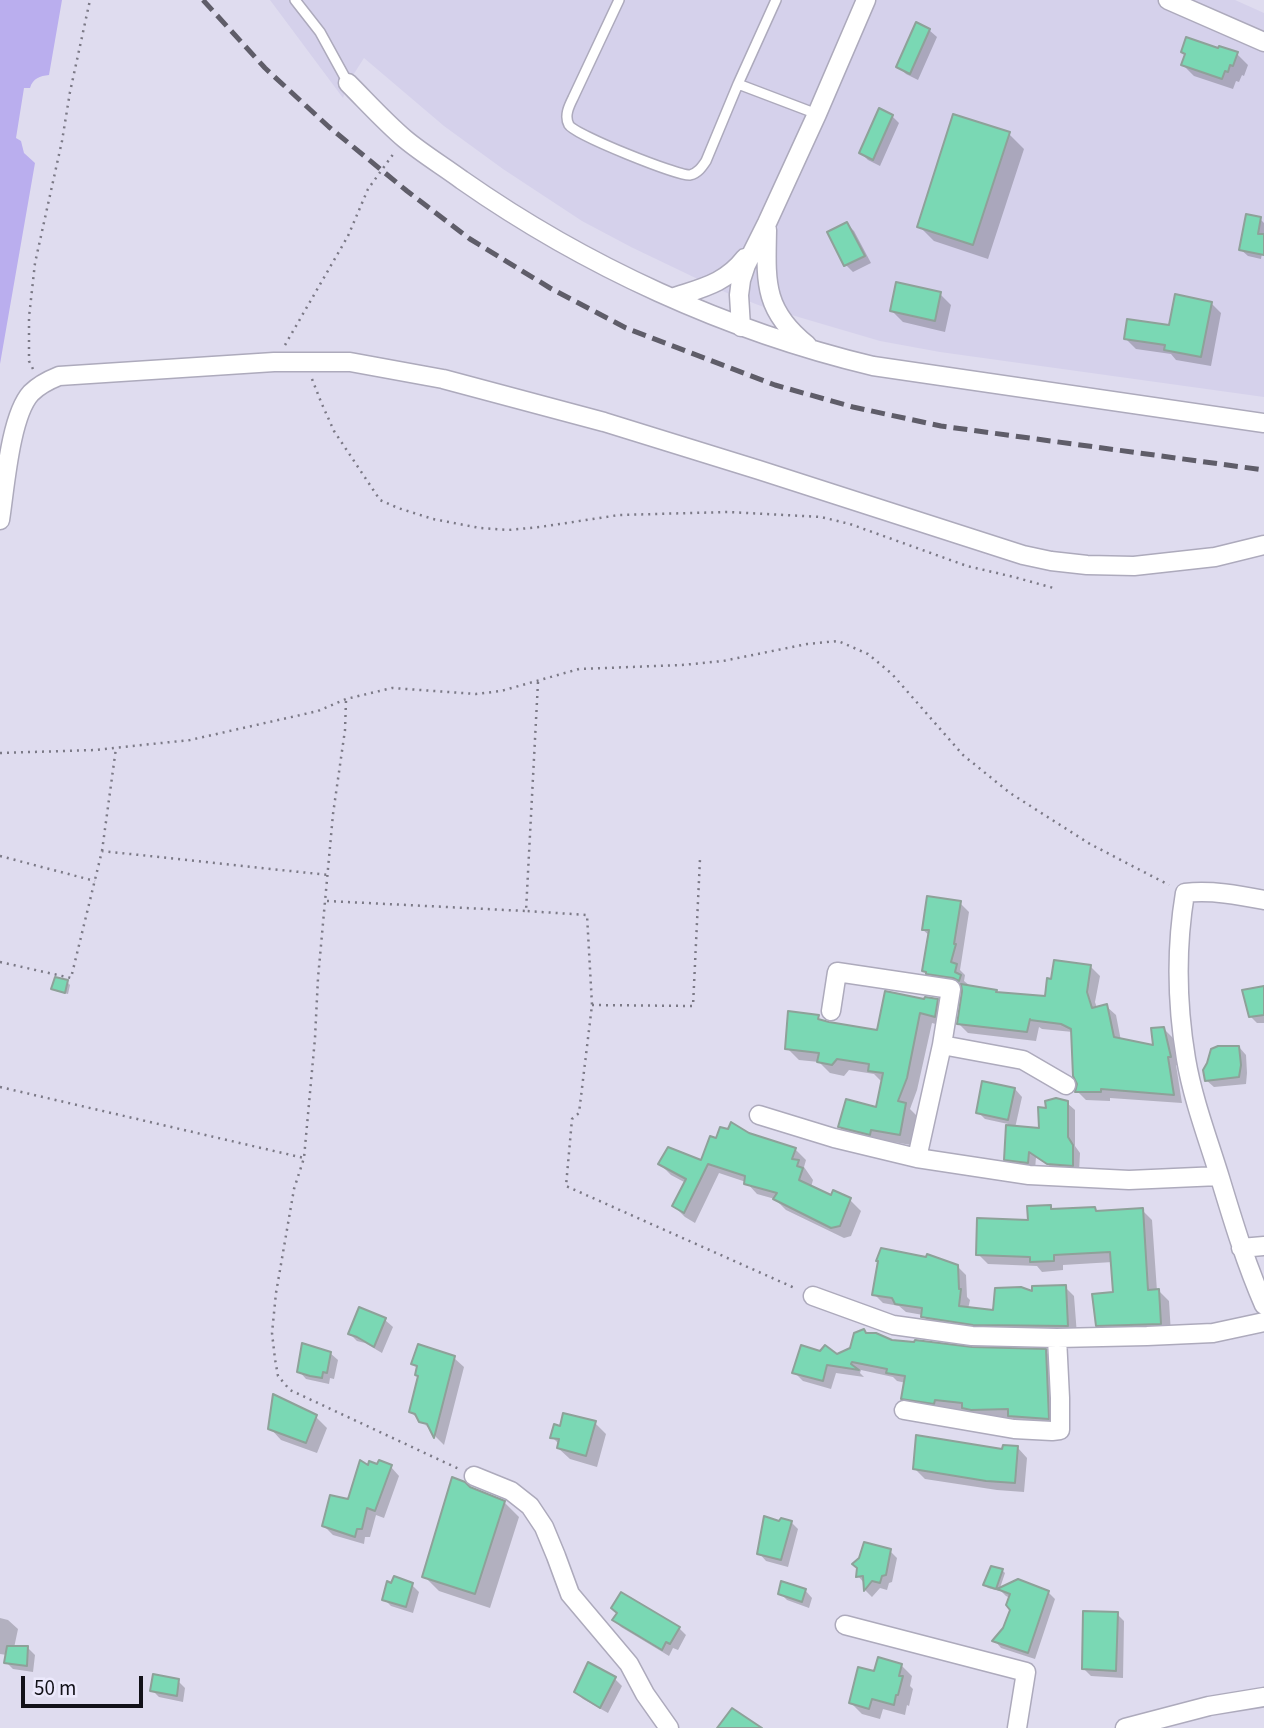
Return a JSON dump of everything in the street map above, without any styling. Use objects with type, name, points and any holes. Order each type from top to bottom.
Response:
[{"type":"street","points":[[741,327],[739,295],[746,265],[817,114],[866,0]]},
{"type":"street","points":[[1168,0],[1264,42]]},
{"type":"street","points":[[348,83],[405,139],[484,195],[543,232],[605,266],[741,327],[814,351],[873,366],[1264,424]]},
{"type":"street","points":[[672,298],[725,278],[740,265],[767,223]]},
{"type":"street","points":[[767,223],[766,266],[771,301],[786,327],[814,351]]},
{"type":"street","points":[[0,520],[13,434],[18,418],[29,394],[59,376],[274,362],[350,362],[443,379],[604,422],[1023,555],[1051,561],[1134,566],[1215,557],[1264,545]]},
{"type":"street","points":[[1264,900],[1216,893],[1185,893],[1179,947],[1186,1060],[1201,1120],[1241,1248],[1264,1305]]},
{"type":"street","points":[[831,1011],[837,972],[951,989],[942,1045],[917,1158]]},
{"type":"street","points":[[942,1045],[1023,1060],[1066,1085]]},
{"type":"street","points":[[759,1115],[834,1139],[917,1158],[1029,1175],[1129,1180],[1219,1176]]},
{"type":"street","points":[[1241,1248],[1264,1247]]},
{"type":"street","points":[[813,1296],[892,1325],[972,1336],[1057,1338],[1213,1333],[1264,1321]]},
{"type":"street","points":[[904,1410],[1014,1429],[1060,1430],[1057,1338]]},
{"type":"street","points":[[474,1476],[511,1490],[530,1506],[544,1527],[570,1594],[629,1664],[645,1694],[669,1728]]},
{"type":"street","points":[[845,1625],[1026,1672],[1017,1728]]},
{"type":"street","points":[[1125,1728],[1209,1706],[1264,1697]]},
{"type":"lane","points":[[295,0],[320,32],[348,83]]},
{"type":"lane","points":[[619,0],[568,110],[567,120],[570,126],[589,138],[666,169],[692,175],[700,170],[706,161],[776,0]]},
{"type":"lane","points":[[738,84],[817,114]]},
{"type":"path","points":[[40,385],[29,361],[29,317],[35,263],[90,0]]},
{"type":"path","points":[[274,362],[348,236],[368,189],[405,139]]},
{"type":"path","points":[[307,362],[334,430],[380,500],[433,519],[508,530],[619,515],[728,512],[821,517],[850,524],[967,566],[1057,589]]},
{"type":"path","points":[[0,752],[95,750],[190,740],[318,711],[346,699],[392,688],[476,694],[501,691],[579,669],[723,661],[807,644],[838,641],[868,654],[892,674],[963,755],[1010,793],[1090,844],[1185,893]]},
{"type":"path","points":[[526,911],[538,681]]},
{"type":"path","points":[[346,699],[345,730],[335,791],[304,1158],[294,1189],[276,1293],[272,1333],[275,1359],[278,1376],[289,1390],[474,1476]]},
{"type":"path","points":[[0,962],[71,978],[102,851],[116,748]]},
{"type":"path","points":[[102,851],[328,875]]},
{"type":"path","points":[[0,856],[95,881]]},
{"type":"path","points":[[592,1005],[693,1006],[701,859]]},
{"type":"path","points":[[326,901],[587,915],[592,1005],[579,1113],[572,1119],[566,1186],[813,1296]]},
{"type":"path","points":[[0,1087],[304,1158]]},
{"type":"shaded area","points":[[0,0],[62,0],[49,75],[37,78],[30,88],[24,88],[16,138],[21,141],[24,153],[35,163],[0,364]]},
{"type":"shaded area","points":[[270,0],[1235,0],[1264,13],[1264,397],[940,352],[880,341],[761,306],[727,293],[582,221],[444,126],[364,58],[348,83],[343,98]]},
{"type":"building","points":[[916,22],[930,29],[910,74],[896,67]]},
{"type":"building","points":[[1186,37],[1238,52],[1233,66],[1230,65],[1222,79],[1181,65],[1185,54],[1181,52]]},
{"type":"building","points":[[879,108],[893,115],[873,160],[859,153]]},
{"type":"building","points":[[953,114],[1010,132],[973,245],[917,227]]},
{"type":"building","points":[[1246,214],[1261,217],[1258,234],[1264,234],[1264,255],[1239,250]]},
{"type":"building","points":[[847,222],[865,256],[844,266],[827,232]]},
{"type":"building","points":[[896,282],[941,292],[935,321],[890,311]]},
{"type":"building","points":[[1175,294],[1212,302],[1201,357],[1164,350],[1165,345],[1124,339],[1127,319],[1169,325]]},
{"type":"building","points":[[927,896],[961,901],[951,962],[957,964],[955,972],[961,975],[959,981],[922,971],[929,930],[922,930]]},
{"type":"building","points":[[1054,960],[1091,965],[1087,992],[1092,1008],[1107,1004],[1114,1037],[1153,1045],[1151,1028],[1164,1027],[1171,1057],[1168,1057],[1174,1095],[1101,1089],[1101,1092],[1075,1092],[1077,1084],[1073,1076],[1071,1029],[1061,1024],[1030,1019],[1027,1032],[957,1024],[961,984],[997,990],[996,992],[1045,996],[1047,978],[1051,979]]},
{"type":"building","points":[[55,977],[68,980],[65,993],[51,989]]},
{"type":"building","points":[[1264,986],[1264,1015],[1249,1017],[1242,990]]},
{"type":"building","points":[[885,991],[938,999],[935,1017],[920,1013],[907,1078],[898,1101],[906,1103],[900,1135],[871,1130],[870,1135],[838,1127],[846,1099],[876,1107],[883,1073],[868,1071],[869,1064],[837,1059],[832,1065],[817,1062],[819,1053],[785,1049],[788,1011],[819,1015],[818,1019],[829,1022],[877,1030]]},
{"type":"building","points":[[1218,1046],[1239,1046],[1239,1077],[1205,1081],[1203,1070],[1211,1049]]},
{"type":"building","points":[[982,1081],[1015,1088],[1008,1120],[976,1113]]},
{"type":"building","points":[[1056,1098],[1068,1101],[1068,1137],[1073,1145],[1073,1166],[1047,1164],[1029,1152],[1028,1163],[1004,1160],[1006,1125],[1039,1128],[1038,1107],[1046,1108],[1045,1101]]},
{"type":"building","points":[[731,1122],[749,1133],[796,1148],[792,1159],[799,1160],[797,1166],[803,1168],[799,1180],[831,1195],[833,1190],[851,1198],[840,1226],[831,1228],[773,1199],[777,1193],[744,1184],[745,1176],[708,1164],[684,1213],[672,1206],[686,1179],[658,1164],[668,1147],[701,1160],[710,1136],[716,1138],[720,1127],[728,1129]]},
{"type":"building","points":[[1051,1205],[1051,1209],[1095,1207],[1096,1211],[1143,1208],[1148,1290],[1159,1289],[1161,1324],[1096,1326],[1092,1294],[1113,1292],[1110,1252],[1054,1255],[1054,1261],[1030,1262],[1030,1257],[976,1255],[977,1218],[1028,1220],[1027,1206]]},
{"type":"building","points":[[881,1248],[926,1257],[927,1254],[958,1265],[961,1289],[959,1306],[993,1310],[995,1288],[1021,1287],[1032,1291],[1032,1286],[1066,1285],[1068,1326],[973,1325],[921,1317],[922,1308],[895,1304],[892,1298],[872,1295],[876,1261]]},
{"type":"building","points":[[359,1307],[386,1318],[374,1347],[348,1334]]},
{"type":"building","points":[[864,1329],[866,1333],[876,1333],[892,1340],[972,1347],[1046,1349],[1049,1419],[1008,1416],[1008,1409],[971,1410],[962,1408],[962,1403],[935,1400],[934,1404],[901,1399],[905,1376],[886,1373],[887,1369],[852,1362],[859,1370],[827,1365],[823,1381],[792,1373],[801,1345],[820,1351],[825,1345],[837,1354],[850,1348],[854,1333]]},
{"type":"building","points":[[302,1343],[331,1352],[327,1373],[323,1372],[322,1378],[297,1372]]},
{"type":"building","points":[[418,1344],[455,1356],[434,1438],[427,1424],[419,1422],[415,1414],[409,1412],[418,1376],[415,1375],[417,1366],[411,1364]]},
{"type":"building","points":[[273,1394],[317,1415],[306,1443],[268,1429]]},
{"type":"building","points":[[563,1413],[596,1421],[586,1456],[557,1448],[559,1439],[550,1438],[554,1424],[560,1426]]},
{"type":"building","points":[[916,1435],[1002,1449],[1003,1445],[1018,1446],[1015,1483],[913,1469]]},
{"type":"building","points":[[360,1460],[368,1465],[369,1461],[377,1464],[379,1460],[392,1465],[375,1511],[367,1508],[362,1529],[357,1529],[355,1537],[322,1526],[330,1495],[348,1499]]},
{"type":"building","points":[[452,1477],[505,1501],[475,1594],[422,1577]]},
{"type":"building","points":[[764,1516],[779,1521],[781,1518],[792,1521],[781,1560],[757,1554]]},
{"type":"building","points":[[864,1542],[891,1549],[886,1575],[882,1576],[880,1583],[872,1581],[864,1591],[863,1576],[856,1577],[857,1568],[852,1564],[859,1558]]},
{"type":"building","points":[[991,1566],[1003,1569],[996,1589],[983,1585]]},
{"type":"building","points":[[394,1576],[413,1583],[406,1607],[382,1600],[387,1581],[391,1583]]},
{"type":"building","points":[[1018,1579],[1049,1591],[1028,1653],[992,1641],[1003,1628],[1010,1610],[1006,1605],[1010,1594],[997,1589]]},
{"type":"building","points":[[781,1581],[806,1589],[802,1602],[778,1594]]},
{"type":"building","points":[[621,1592],[680,1627],[670,1644],[666,1642],[662,1650],[612,1620],[617,1613],[611,1608]]},
{"type":"building","points":[[1083,1611],[1118,1612],[1116,1671],[1082,1669]]},
{"type":"building","points":[[7,1646],[28,1646],[27,1666],[4,1663]]},
{"type":"building","points":[[878,1657],[902,1664],[899,1676],[903,1676],[894,1705],[872,1699],[869,1709],[849,1703],[858,1667],[874,1671]]},
{"type":"building","points":[[588,1662],[616,1677],[600,1708],[574,1692]]},
{"type":"building","points":[[153,1674],[179,1679],[177,1696],[150,1691]]},
{"type":"building","points":[[732,1708],[762,1728],[717,1728]]},
{"type":"railway","points":[[203,0],[265,68],[329,127],[407,191],[470,239],[550,288],[626,328],[775,385],[853,407],[941,426],[1264,470]]}]
